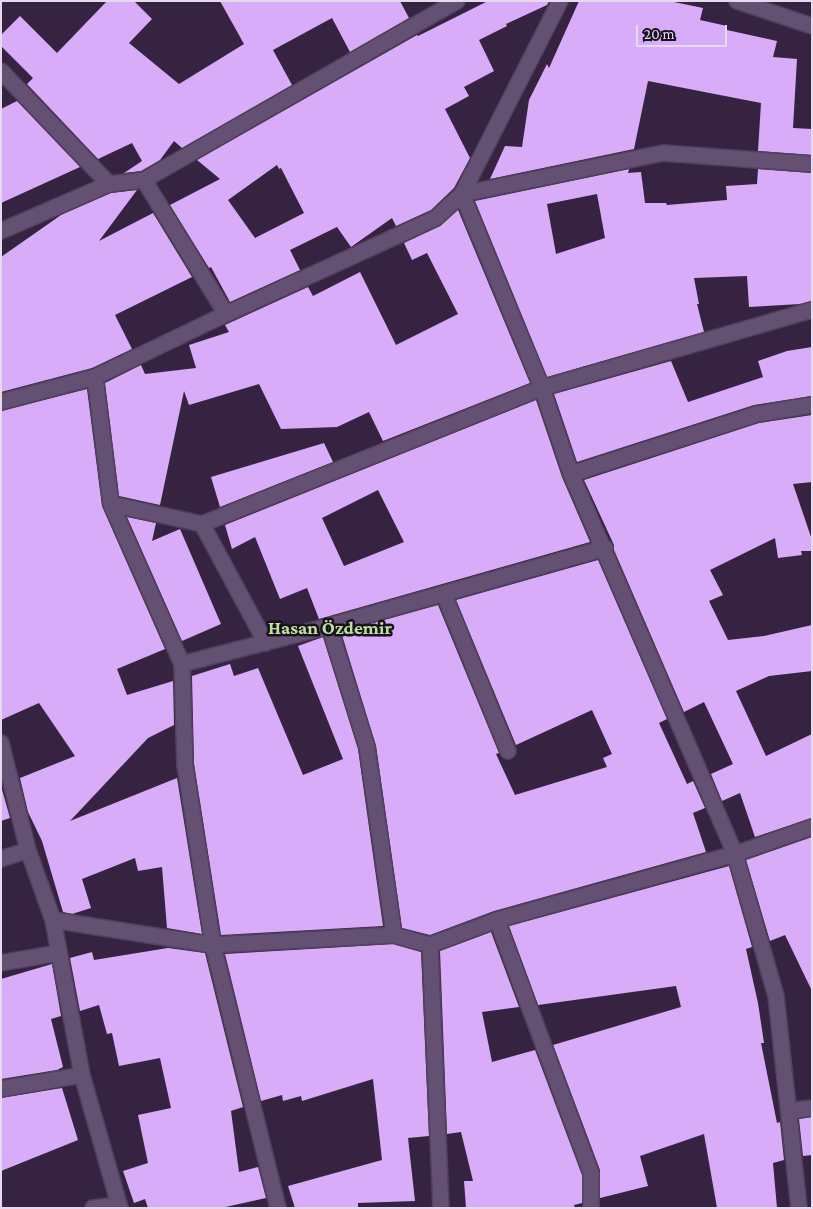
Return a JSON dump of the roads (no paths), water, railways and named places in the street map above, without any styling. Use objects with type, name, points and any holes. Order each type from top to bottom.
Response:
[{"type":"street","points":[[1,231],[109,184],[144,180],[457,1]]},
{"type":"street","points":[[1,402],[95,377],[226,314],[436,218],[462,194],[560,1]]},
{"type":"street","points":[[737,1],[812,26]]},
{"type":"street","points":[[1,71],[109,184]]},
{"type":"street","points":[[462,194],[663,153],[812,164]]},
{"type":"street","points":[[144,180],[226,314]]},
{"type":"street","points":[[462,194],[542,388],[571,474],[605,548],[735,854],[776,996],[799,1208]]},
{"type":"street","points":[[111,504],[202,524],[542,388],[812,310]]},
{"type":"street","points":[[95,377],[111,504],[182,664],[185,765],[213,945],[278,1208]]},
{"type":"street","points":[[571,474],[757,414],[812,405]]},
{"type":"street","points":[[202,524],[266,643]]},
{"type":"street","points":[[182,664],[329,626],[605,548]]},
{"type":"street","points":[[444,594],[508,751]]},
{"type":"street","points":[[329,626],[367,747],[394,934]]},
{"type":"street","points":[[1,744],[5,766],[28,850],[53,920],[82,1075],[119,1206],[93,1208]]},
{"type":"street","points":[[53,920],[213,945],[394,934],[430,945],[497,920],[735,854],[812,828]]},
{"type":"street","points":[[1,859],[28,850]]},
{"type":"street","points":[[497,920],[590,1173],[591,1208]]},
{"type":"street","points":[[430,945],[440,1208]]},
{"type":"street","points":[[1,963],[58,952]]},
{"type":"street","points":[[1,1089],[82,1075]]},
{"type":"street","points":[[789,1111],[812,1108]]},
{"type":"district","name":"Hasan Özdemir","points":[[330,628]]}]
